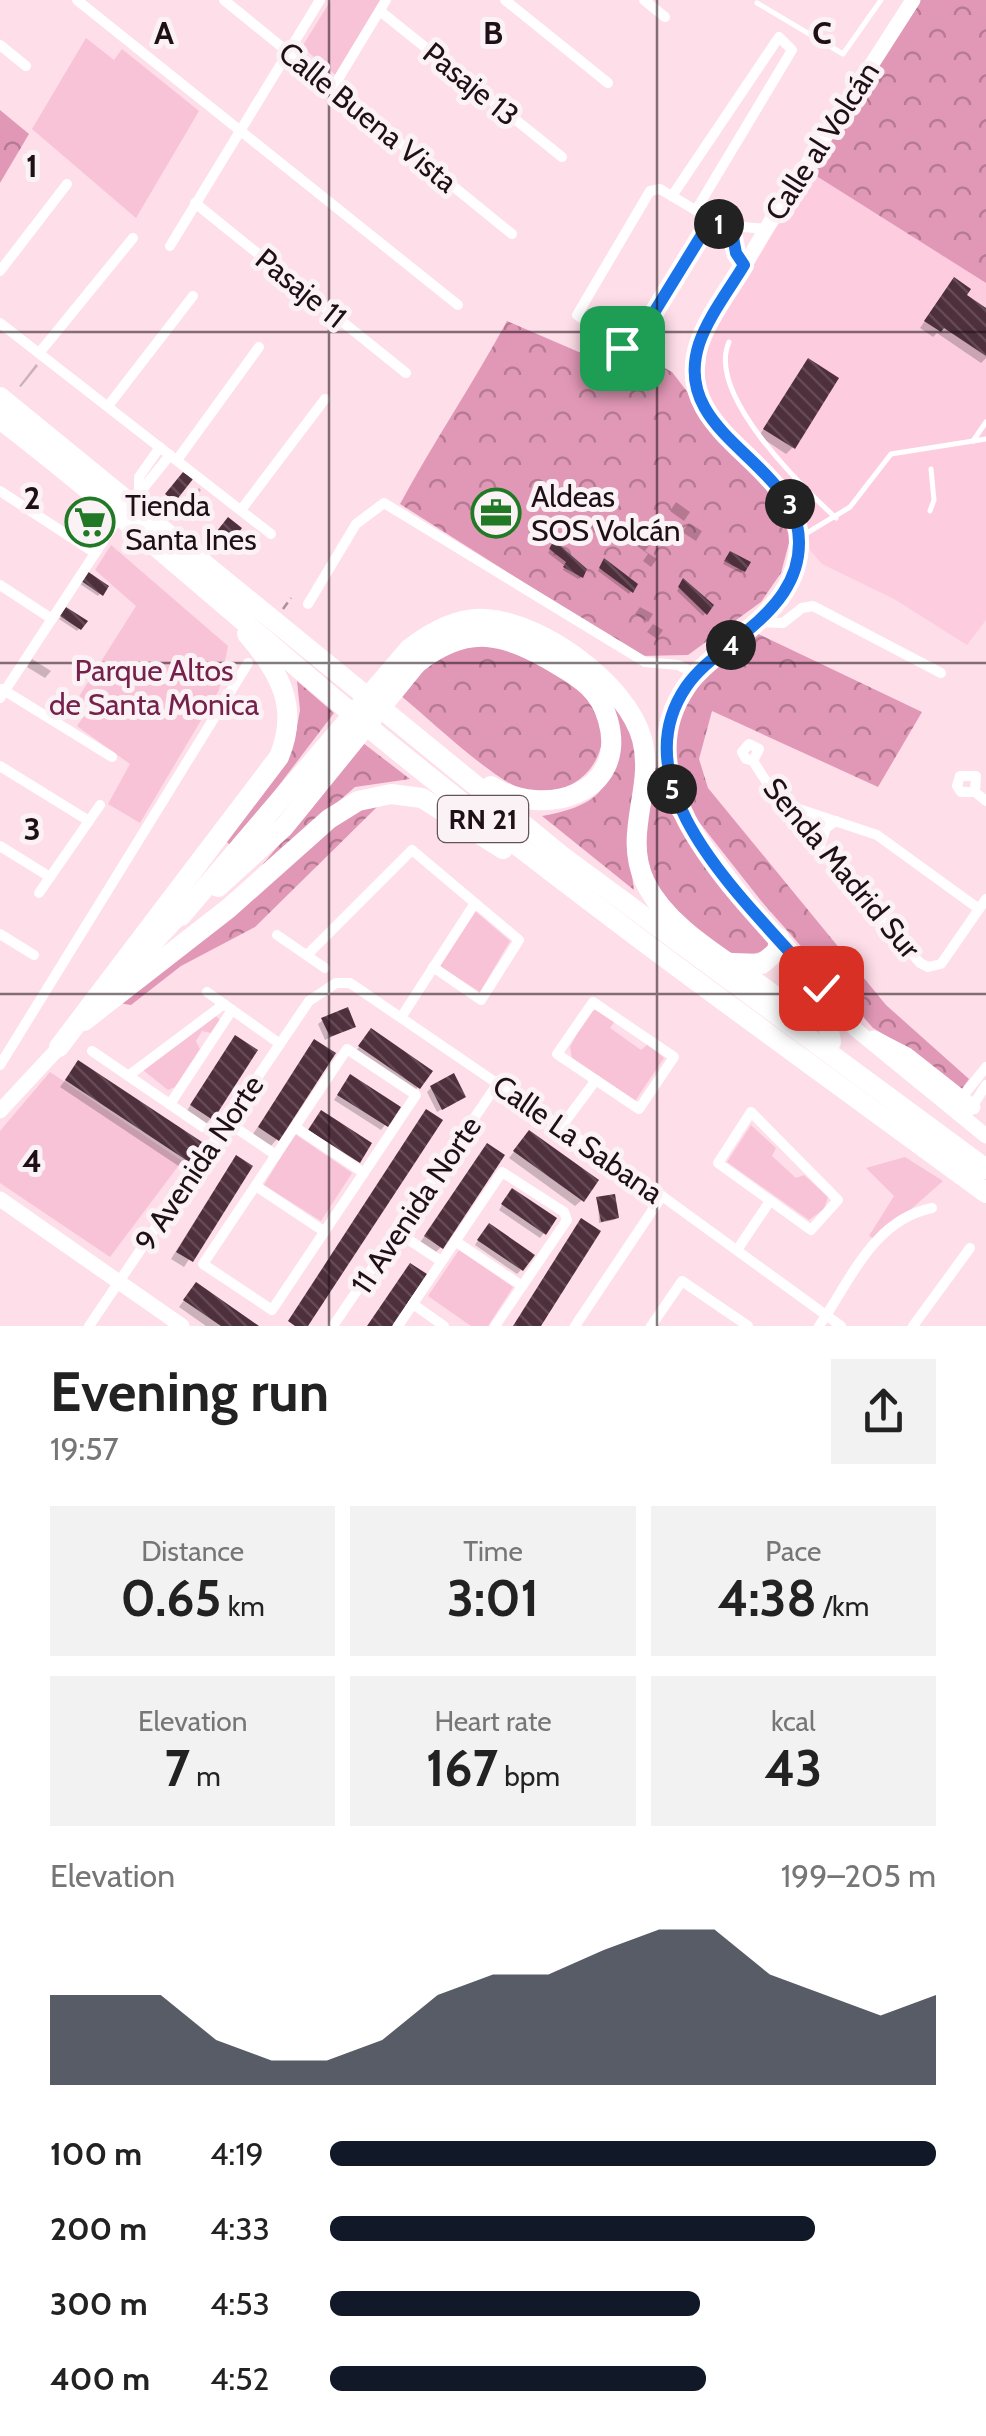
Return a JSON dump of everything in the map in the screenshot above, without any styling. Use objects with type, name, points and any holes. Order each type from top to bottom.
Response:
[{"type":"highway","name":"RN 21","points":[[0,397],[562,856],[986,1169]]},
{"type":"highway","name":"RN 21","points":[[0,419],[200,579],[392,746],[595,908],[986,1193]]},
{"type":"highway","points":[[59,1047],[275,764],[286,737],[287,702],[279,675],[200,579]]},
{"type":"highway","points":[[180,916],[349,734],[428,634],[452,624],[486,618],[522,628],[608,681],[632,714],[645,752],[634,837],[644,879],[672,918],[831,1042],[918,1118]]},
{"type":"highway","points":[[396,676],[450,642],[492,636],[516,642],[590,685],[610,731],[605,761],[595,780],[576,794],[548,803],[510,798],[425,746]]},
{"type":"highway","points":[[84,1021],[275,870],[329,819],[374,796],[422,798],[595,908]]},
{"type":"highway","points":[[732,963],[762,964],[776,951],[779,938]]},
{"type":"highway","points":[[821,988],[831,1009],[831,1042]]},
{"type":"street","points":[[77,0],[458,305]]},
{"type":"street","name":"Calle Buena Vista","points":[[224,0],[512,234]]},
{"type":"street","points":[[170,246],[320,0]]},
{"type":"street","points":[[334,86],[386,0]]},
{"type":"street","points":[[505,0],[608,82]]},
{"type":"street","points":[[644,0],[664,16]]},
{"type":"street","name":"Calle al Volcán","points":[[799,538],[786,498],[718,428],[704,407],[696,382],[700,342],[766,229],[913,0]]},
{"type":"street","name":"Pasaje 13","points":[[380,11],[562,156]]},
{"type":"street","points":[[672,196],[779,36],[792,50],[696,210]]},
{"type":"street","points":[[0,46],[26,66]]},
{"type":"street","points":[[0,270],[67,184]]},
{"type":"street","points":[[711,220],[634,345],[622,348],[580,319],[576,308],[650,191],[660,190],[732,232],[736,253],[744,265]]},
{"type":"street","name":"Pasaje 11","points":[[195,204],[406,373]]},
{"type":"street","points":[[732,232],[743,226],[766,229]]},
{"type":"street","points":[[40,352],[132,238]]},
{"type":"street","points":[[108,406],[193,296]]},
{"type":"street","points":[[0,323],[271,534]]},
{"type":"street","points":[[112,756],[2,692],[138,490],[151,484],[259,347]]},
{"type":"street","points":[[241,510],[325,399]]},
{"type":"street","points":[[138,490],[139,477],[160,447]]},
{"type":"street","points":[[0,491],[95,553]]},
{"type":"street","points":[[308,604],[356,524],[384,502],[645,662],[678,665],[696,674]]},
{"type":"street","points":[[799,538],[798,560],[789,586],[758,622],[696,674],[679,697],[668,729],[666,764],[672,791],[688,825],[821,988]]},
{"type":"street","points":[[0,585],[52,619]]},
{"type":"street","points":[[758,622],[783,623],[802,608],[813,606],[941,673]]},
{"type":"street","points":[[0,1065],[248,663]]},
{"type":"street","name":"Senda Madrid Sur","points":[[753,761],[780,803],[920,962],[935,967],[942,964],[983,904]]},
{"type":"street","points":[[0,766],[88,821]]},
{"type":"street","points":[[975,792],[986,801]]},
{"type":"street","points":[[780,803],[877,835],[983,904]]},
{"type":"street","points":[[39,893],[100,804]]},
{"type":"street","points":[[820,848],[826,828],[836,820]]},
{"type":"street","points":[[0,846],[50,877]]},
{"type":"street","points":[[307,955],[412,850],[518,940],[481,1000],[433,967]]},
{"type":"street","points":[[402,1016],[475,903]]},
{"type":"street","points":[[0,1111],[180,916]]},
{"type":"street","points":[[0,934],[34,955]]},
{"type":"street","points":[[277,935],[325,968]]},
{"type":"street","name":"Calle La Sabana","points":[[309,1001],[336,983],[350,983],[662,1196],[841,1326]]},
{"type":"street","points":[[208,992],[280,1044]]},
{"type":"street","name":"9 Avenida Norte","points":[[89,1326],[309,1001]]},
{"type":"street","points":[[593,1002],[674,1057],[639,1109],[596,1080],[557,1054],[593,1002]]},
{"type":"street","points":[[128,1076],[228,1007]]},
{"type":"street","points":[[170,1104],[228,1007]]},
{"type":"street","points":[[831,1009],[963,1109],[986,1136]]},
{"type":"street","points":[[347,1049],[416,1095],[272,1310],[203,1264],[276,1155],[347,1049]]},
{"type":"street","points":[[92,1051],[203,1127]]},
{"type":"street","points":[[963,1109],[986,1066]]},
{"type":"street","points":[[561,1127],[596,1080]]},
{"type":"street","name":"11 Avenida Norte","points":[[333,1326],[498,1083]]},
{"type":"street","points":[[963,1109],[986,1086]]},
{"type":"street","points":[[750,1112],[838,1200],[811,1230],[770,1200],[718,1162],[750,1112]]},
{"type":"street","points":[[227,1122],[276,1155]]},
{"type":"street","points":[[295,1127],[364,1173]]},
{"type":"street","points":[[398,1326],[501,1173],[564,1212],[567,1220],[495,1326]]},
{"type":"street","points":[[256,1186],[325,1232]]},
{"type":"street","points":[[575,1326],[662,1196]]},
{"type":"street","points":[[737,1250],[770,1200]]},
{"type":"street","points":[[3,1202],[182,1326]]},
{"type":"street","points":[[819,1326],[891,1224],[910,1213],[932,1208]]},
{"type":"street","points":[[397,1232],[441,1262]]},
{"type":"street","points":[[455,1240],[522,1286]]},
{"type":"street","points":[[913,1326],[970,1248]]},
{"type":"street","points":[[651,1326],[682,1281],[748,1326]]},
{"type":"street","points":[[412,1304],[444,1326]]},
{"type":"lane","points":[[757,3],[843,54],[881,0]]},
{"type":"lane","points":[[729,342],[723,366],[751,424],[836,518]]},
{"type":"lane","points":[[973,441],[986,422]]},
{"type":"lane","points":[[799,538],[836,518],[862,493],[892,454],[986,439]]},
{"type":"lane","points":[[930,511],[934,500],[931,469]]},
{"type":"shaded area","points":[[810,172],[986,283],[986,620],[967,645],[894,599],[822,564],[810,550],[808,528],[789,487],[711,408],[704,388],[705,351],[713,332]]},
{"type":"green space","points":[[331,0],[386,0],[339,78],[302,47]]},
{"type":"green space","points":[[915,0],[986,0],[986,283],[810,172]]},
{"type":"green space","points":[[86,38],[114,60],[122,49],[199,111],[136,218],[32,129]]},
{"type":"green space","points":[[0,110],[29,134],[0,183]]},
{"type":"green space","points":[[507,321],[609,365],[629,348],[672,372],[733,451],[777,496],[790,539],[781,573],[761,602],[688,655],[640,656],[400,504]]},
{"type":"green space","name":"Parque Altos de Santa Monica","points":[[111,545],[228,646],[219,690],[140,823],[108,804],[130,764],[77,726],[91,706],[78,698],[136,606],[95,570]]},
{"type":"green space","points":[[752,631],[922,712],[878,787],[712,711],[699,759],[708,788],[886,1005],[969,1079],[958,1094],[898,1043],[873,1028],[762,902],[688,808],[676,786],[669,759],[684,697]]},
{"type":"green space","points":[[474,645],[512,648],[534,657],[561,672],[594,701],[603,728],[601,745],[596,760],[574,783],[541,792],[511,784],[400,695],[433,664]]},
{"type":"green space","points":[[297,681],[334,713],[232,847],[225,840],[294,743],[300,710]]},
{"type":"green space","points":[[606,692],[628,716],[641,775],[627,839],[634,890],[542,816],[590,800],[602,789],[611,758]]},
{"type":"green space","points":[[363,743],[410,779],[355,787],[254,875]]},
{"type":"green space","points":[[661,767],[675,813],[763,924],[771,944],[757,953],[723,950],[705,940],[674,912],[654,884],[642,830],[655,768]]},
{"type":"green space","points":[[377,807],[255,927],[181,966],[131,1005],[118,1003],[352,812]]},
{"type":"green space","points":[[475,911],[510,941],[480,992],[438,965]]},
{"type":"green space","points":[[599,1009],[615,1021],[610,1028],[641,1050],[648,1044],[664,1058],[635,1101],[572,1059],[570,1047],[589,1012]]},
{"type":"green space","points":[[216,1016],[220,1020],[211,1033],[202,1031],[196,1041],[200,1049],[175,1087],[168,1090],[143,1070]]},
{"type":"green space","points":[[50,1072],[182,1161],[110,1257],[0,1183],[0,1131]]},
{"type":"green space","points":[[751,1125],[776,1148],[772,1156],[796,1178],[804,1175],[828,1197],[824,1209],[809,1220],[727,1162]]},
{"type":"green space","points":[[295,1134],[352,1173],[321,1221],[264,1185]]},
{"type":"green space","points":[[905,1157],[943,1181],[876,1240],[869,1236],[894,1196],[866,1168]]},
{"type":"green space","points":[[459,1250],[513,1287],[488,1326],[471,1326],[428,1296]]},
{"type":"building","points":[[954,277],[971,289],[967,295],[986,308],[986,356],[944,328],[941,332],[924,321]]},
{"type":"building","points":[[808,358],[839,378],[795,449],[763,429]]},
{"type":"building","points":[[183,472],[193,479],[175,502],[165,494]]},
{"type":"building","points":[[228,517],[242,528],[231,543],[217,531]]},
{"type":"building","points":[[554,540],[587,569],[583,578],[563,567],[566,562],[549,549]]},
{"type":"building","points":[[730,551],[751,562],[745,572],[724,561]]},
{"type":"building","points":[[604,558],[638,584],[633,593],[599,568]]},
{"type":"building","points":[[87,571],[109,586],[103,596],[80,580]]},
{"type":"building","points":[[683,578],[714,605],[707,615],[678,587]]},
{"type":"building","points":[[66,607],[88,621],[81,630],[60,616]]},
{"type":"building","points":[[348,1007],[356,1027],[330,1037],[321,1018]]},
{"type":"building","points":[[371,1028],[433,1071],[420,1089],[358,1046]]},
{"type":"building","points":[[235,1035],[258,1050],[213,1120],[190,1105]]},
{"type":"building","points":[[314,1039],[336,1053],[279,1141],[258,1127]]},
{"type":"building","points":[[78,1060],[202,1142],[189,1162],[65,1080]]},
{"type":"building","points":[[454,1073],[466,1097],[442,1110],[430,1086]]},
{"type":"building","points":[[350,1074],[401,1107],[388,1127],[337,1095]]},
{"type":"building","points":[[426,1109],[443,1120],[308,1326],[295,1326],[288,1321]]},
{"type":"building","points":[[321,1110],[372,1143],[360,1163],[308,1130]]},
{"type":"building","points":[[529,1130],[599,1180],[584,1202],[513,1151]]},
{"type":"building","points":[[487,1143],[505,1155],[443,1249],[424,1236]]},
{"type":"building","points":[[236,1155],[253,1166],[193,1262],[176,1252]]},
{"type":"building","points":[[512,1188],[557,1218],[546,1235],[501,1204]]},
{"type":"building","points":[[615,1194],[619,1218],[601,1222],[596,1197]]},
{"type":"building","points":[[581,1218],[601,1231],[541,1326],[513,1326]]},
{"type":"building","points":[[489,1223],[535,1255],[523,1271],[477,1240]]},
{"type":"building","points":[[410,1263],[427,1274],[392,1326],[367,1326]]},
{"type":"building","points":[[196,1282],[259,1326],[221,1326],[183,1300]]},
{"type":"place","name":"Aldeas SOS Volcán","points":[[496,513]]},
{"type":"place","name":"Tienda Santa Ines","points":[[90,522]]},
{"type":"route","points":[[622,348],[634,345],[711,220],[732,232],[732,242],[744,265],[700,342],[696,382],[704,407],[718,428],[791,506],[798,526],[798,560],[789,586],[775,605],[686,686],[668,729],[666,764],[672,791],[688,825],[821,988]]}]
